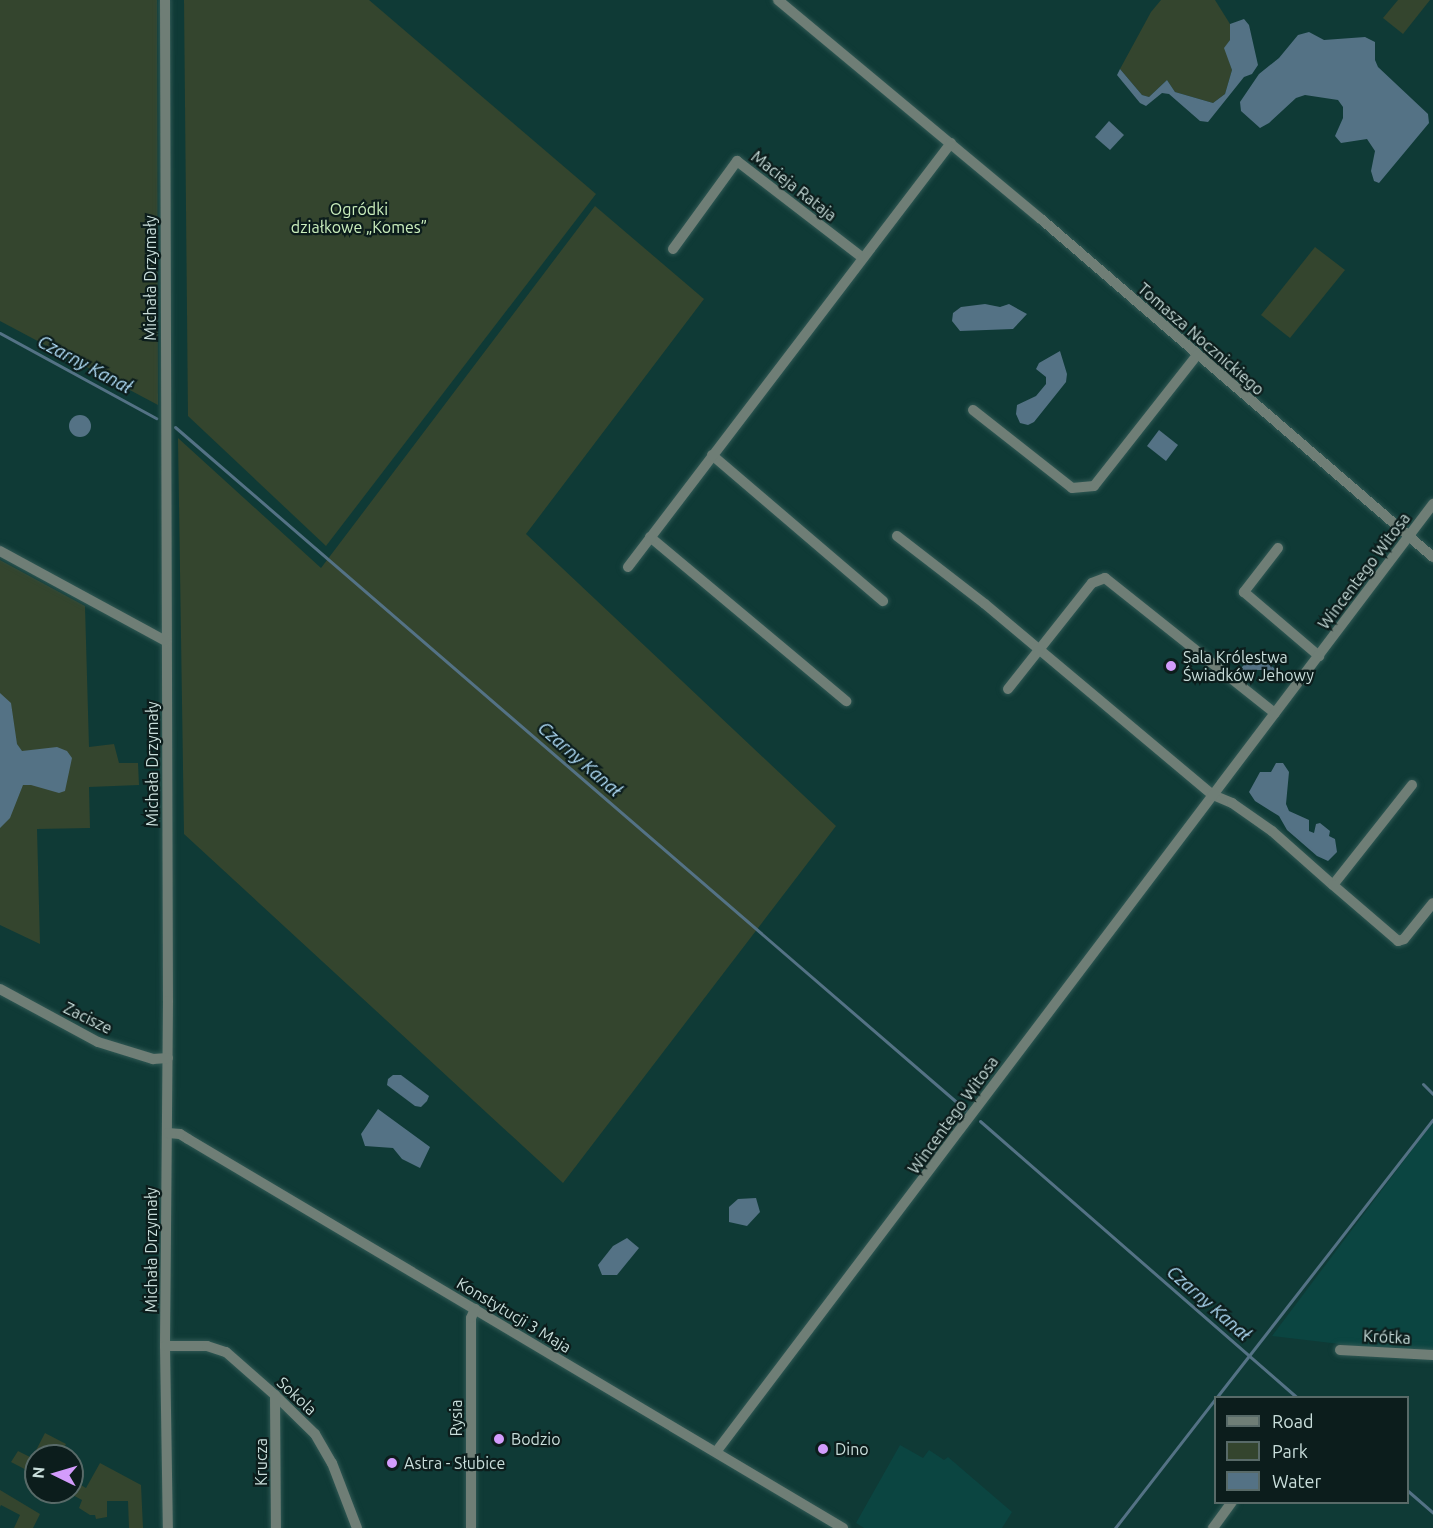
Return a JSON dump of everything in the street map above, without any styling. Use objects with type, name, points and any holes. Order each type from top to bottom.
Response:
[{"type":"street","name":"Michała Drzymały","points":[[165,0],[168,1058],[165,1346],[168,1528]]},
{"type":"street","name":"Tomasza Nocznickiego","points":[[778,0],[951,142],[1433,557]]},
{"type":"street","points":[[628,567],[951,142]]},
{"type":"street","name":"Macieja Rataja","points":[[673,249],[737,161],[863,258]]},
{"type":"street","points":[[973,410],[1072,488],[1094,486],[1197,355]]},
{"type":"street","points":[[712,455],[883,601]]},
{"type":"street","name":"Wincentego Witosa","points":[[716,1452],[1433,504]]},
{"type":"street","points":[[897,536],[1039,649],[1213,795],[1232,804],[1272,831],[1398,941],[1404,939],[1433,903]]},
{"type":"street","points":[[650,537],[846,701]]},
{"type":"street","name":"Wincentego Witosa","points":[[1278,548],[1244,592],[1319,656]]},
{"type":"street","points":[[0,551],[166,641]]},
{"type":"street","points":[[1008,689],[1092,583],[1105,578],[1275,713]]},
{"type":"street","points":[[1333,885],[1412,785]]},
{"type":"street","name":"Zacisze","points":[[0,989],[98,1042],[153,1059],[168,1058]]},
{"type":"street","name":"Konstytucji 3 Maja","points":[[168,1133],[180,1134],[843,1528]]},
{"type":"street","name":"Rysia","points":[[471,1528],[471,1318],[475,1309]]},
{"type":"street","name":"Sokola","points":[[165,1346],[207,1346],[226,1352],[275,1395],[315,1434],[332,1463],[357,1528]]},
{"type":"street","name":"Krótka","points":[[1340,1350],[1433,1355]]},
{"type":"street","name":"Krucza","points":[[275,1395],[276,1528]]},
{"type":"street","points":[[1213,1528],[1232,1504]]},
{"type":"shaded area","points":[[1433,1122],[1433,1355],[1272,1336]]},
{"type":"shaded area","points":[[900,1445],[923,1458],[929,1450],[944,1460],[948,1457],[1012,1512],[1002,1528],[864,1528],[856,1523]]},
{"type":"green space","points":[[0,0],[157,0],[158,405],[0,321]]},
{"type":"green space","name":"Ogródki działkowe „Komes”","points":[[184,0],[369,0],[596,194],[326,546],[188,416]]},
{"type":"green space","points":[[1161,0],[1215,0],[1230,24],[1230,40],[1225,48],[1232,70],[1225,94],[1213,103],[1175,92],[1167,80],[1149,97],[1142,95],[1120,69],[1151,12]]},
{"type":"green space","points":[[1398,0],[1430,0],[1403,34],[1383,18]]},
{"type":"green space","points":[[595,206],[704,299],[526,534],[836,826],[563,1183],[184,834],[178,438],[321,568]]},
{"type":"green space","points":[[1315,247],[1345,270],[1290,338],[1261,315]]},
{"type":"green space","points":[[0,560],[85,606],[89,747],[114,744],[119,763],[138,763],[139,785],[89,787],[90,828],[37,829],[40,944],[0,925]]},
{"type":"green space","points":[[45,1433],[66,1444],[39,1444]]},
{"type":"green space","points":[[18,1451],[24,1454],[24,1469],[11,1462]]},
{"type":"green space","points":[[100,1463],[141,1485],[143,1528],[129,1528],[128,1501],[107,1501],[107,1517],[96,1519],[95,1515],[90,1515],[79,1508],[80,1504],[84,1504],[84,1487],[86,1488]]},
{"type":"green space","points":[[0,1490],[40,1514],[33,1528],[14,1528],[20,1515],[1,1505],[0,1507]]},
{"type":"water","points":[[1244,19],[1249,25],[1258,65],[1252,74],[1244,77],[1208,122],[1200,121],[1169,94],[1162,93],[1146,106],[1140,103],[1117,75],[1120,69],[1142,95],[1149,97],[1167,80],[1175,92],[1213,103],[1225,94],[1232,70],[1224,48],[1230,40],[1230,24]]},
{"type":"water","points":[[1309,32],[1324,40],[1365,37],[1375,42],[1375,60],[1378,67],[1428,114],[1429,123],[1379,183],[1374,181],[1371,171],[1375,151],[1367,139],[1341,143],[1335,136],[1343,118],[1343,107],[1338,100],[1305,95],[1296,98],[1269,123],[1260,128],[1241,111],[1240,102],[1259,74],[1279,58],[1298,35]]},
{"type":"water","points":[[1109,121],[1124,135],[1110,150],[1095,137]]},
{"type":"water","points":[[985,304],[1000,307],[1009,304],[1027,314],[1013,329],[960,331],[952,321],[953,313],[961,307]]},
{"type":"water","points":[[1060,351],[1067,374],[1066,382],[1034,422],[1028,425],[1020,423],[1016,414],[1017,405],[1036,396],[1046,384],[1046,377],[1036,369],[1039,363]]},
{"type":"water","points":[[80,415],[88,418],[91,426],[88,434],[80,437],[72,434],[69,426],[72,418]]},
{"type":"water","points":[[1159,430],[1178,445],[1166,461],[1147,446]]},
{"type":"water","points":[[1255,654],[1278,671],[1274,676],[1267,670],[1257,670],[1251,674],[1243,672],[1242,667]]},
{"type":"water","points":[[0,693],[11,703],[17,744],[22,751],[57,747],[67,751],[72,758],[65,791],[59,793],[23,785],[10,818],[0,828]]},
{"type":"water","points":[[1276,763],[1283,763],[1289,772],[1286,804],[1289,811],[1309,820],[1309,831],[1314,833],[1316,824],[1320,823],[1330,831],[1329,836],[1335,839],[1337,852],[1328,861],[1317,856],[1287,830],[1279,816],[1255,801],[1249,792],[1260,772],[1271,772]]},
{"type":"water","points":[[393,1075],[401,1075],[429,1096],[427,1101],[421,1107],[415,1106],[387,1085],[388,1079]]},
{"type":"water","points":[[378,1109],[430,1147],[420,1168],[402,1159],[393,1148],[365,1146],[361,1134]]},
{"type":"water","points":[[756,1198],[760,1212],[747,1226],[729,1222],[729,1207],[738,1199]]},
{"type":"water","points":[[627,1238],[639,1248],[617,1275],[602,1275],[598,1265],[613,1246]]},
{"type":"waterway","name":"Czarny Kanał","points":[[0,333],[156,418]]},
{"type":"waterway","name":"Czarny Kanał","points":[[175,427],[967,1111]]},
{"type":"waterway","points":[[1423,1084],[1433,1094]]},
{"type":"waterway","name":"Czarny Kanał","points":[[1218,1396],[1433,1119]]},
{"type":"waterway","name":"Czarny Kanał","points":[[980,1121],[1295,1396]]},
{"type":"waterway","points":[[1115,1528],[1214,1401]]},
{"type":"waterway","points":[[1409,1492],[1433,1513]]},
{"type":"place","name":"Sala Królestwa Świadków Jehowy","points":[[1171,666]]},
{"type":"place","name":"Bodzio","points":[[499,1439]]},
{"type":"place","name":"Dino","points":[[823,1449]]},
{"type":"place","name":"Astra - Słubice","points":[[392,1463]]}]
